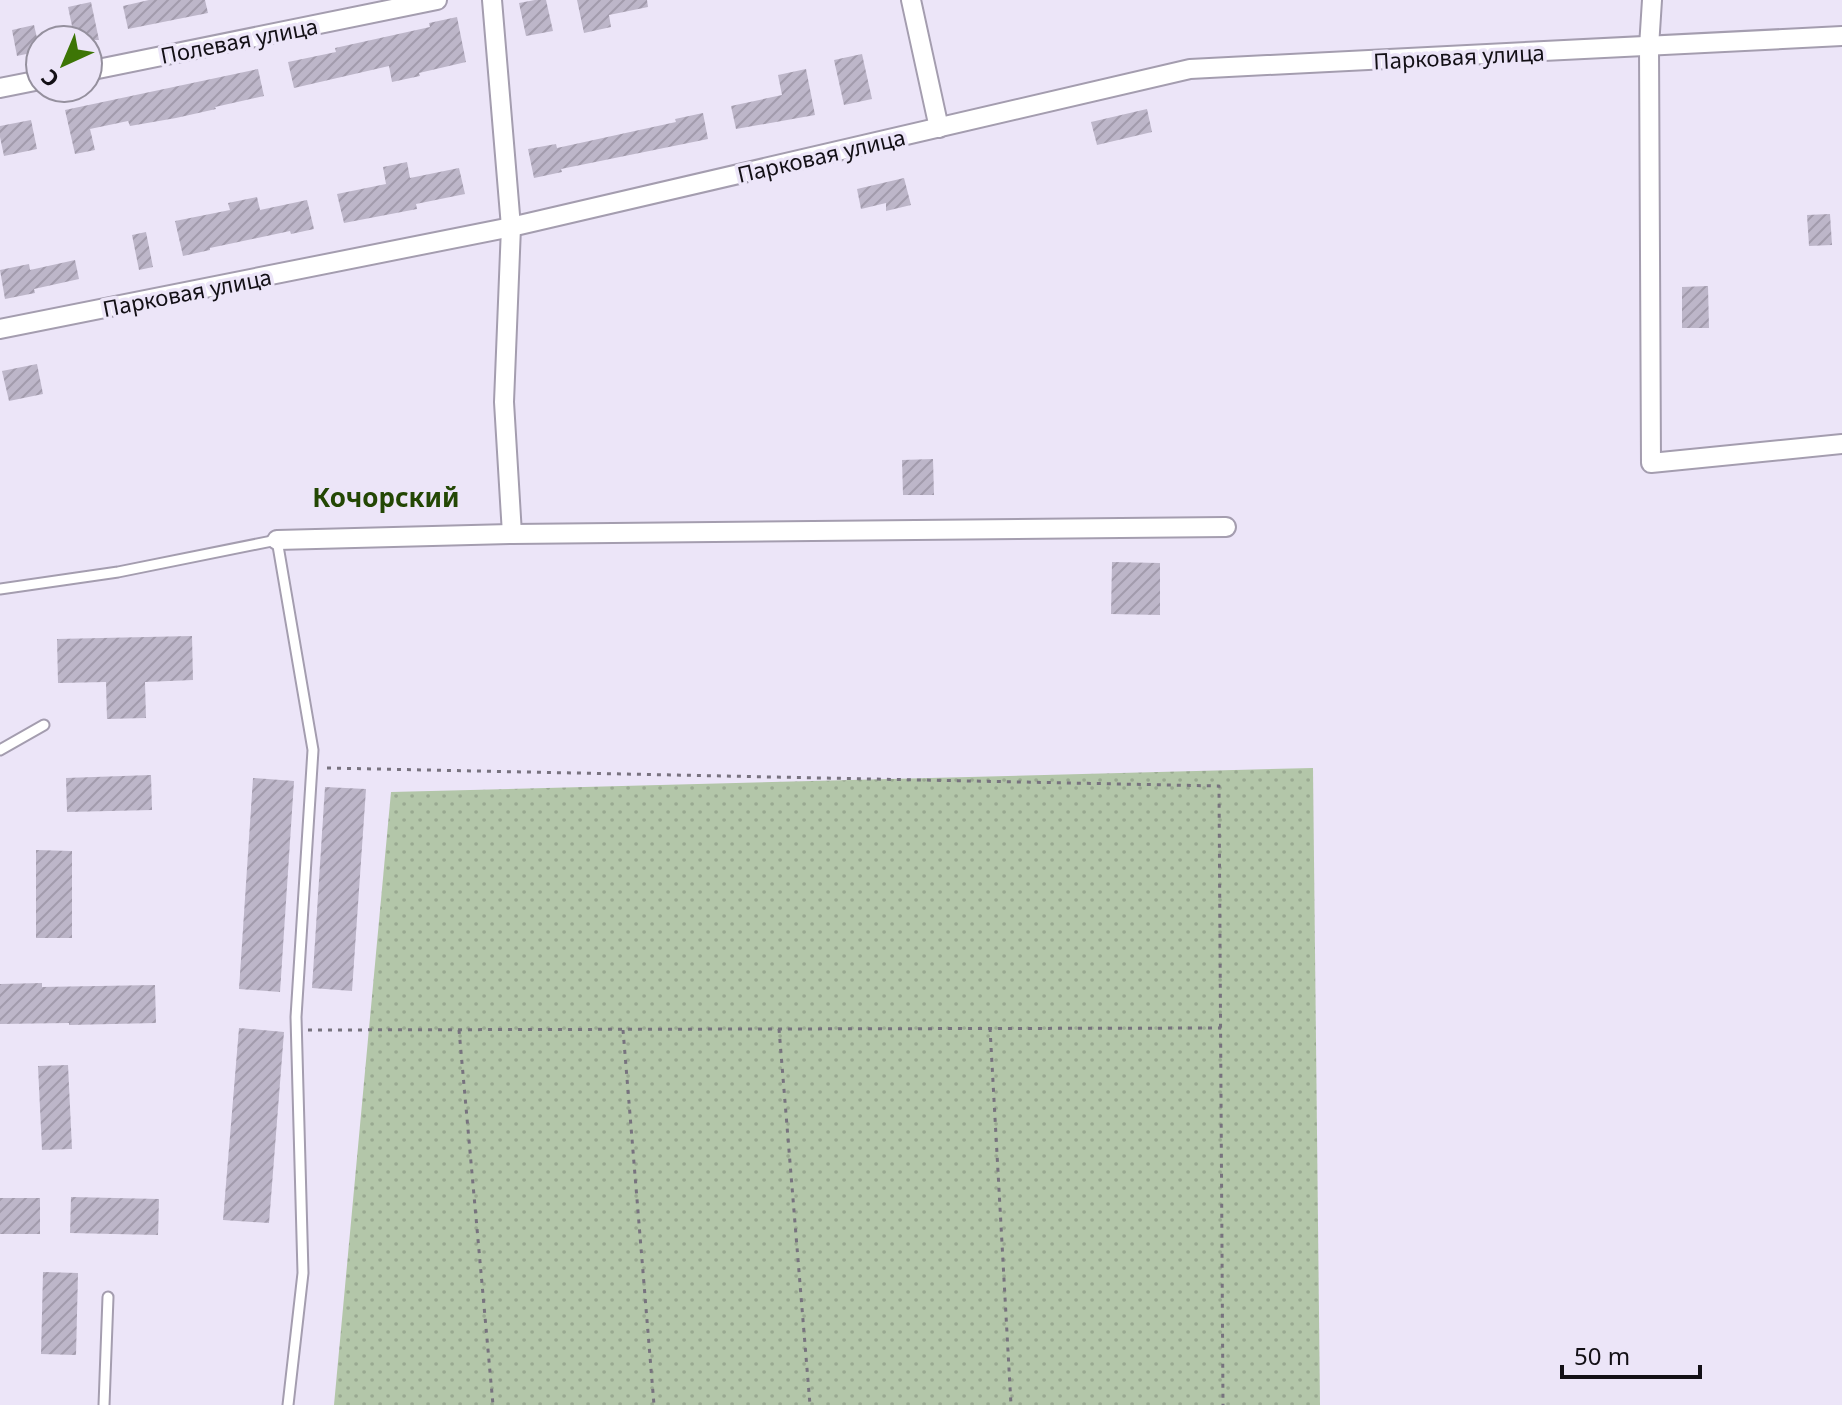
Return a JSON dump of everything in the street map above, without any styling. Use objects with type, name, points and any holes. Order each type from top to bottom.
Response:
[{"type":"street","name":"Полевая улица","points":[[104,68],[437,0]]},
{"type":"street","points":[[492,0],[511,227],[504,402],[512,534]]},
{"type":"street","points":[[911,0],[939,128]]},
{"type":"street","points":[[1652,0],[1649,47],[1651,463],[1842,444]]},
{"type":"street","name":"Парковая улица","points":[[0,329],[511,227],[1190,69],[1842,36]]},
{"type":"street","points":[[0,88],[24,83]]},
{"type":"street","points":[[277,540],[512,534],[1226,527]]},
{"type":"lane","points":[[0,589],[118,572],[277,540],[313,750],[297,1031],[303,1273],[288,1405]]},
{"type":"lane","points":[[0,750],[44,725]]},
{"type":"lane","points":[[104,1405],[108,1297]]},
{"type":"path","points":[[312,768],[1219,786],[1223,1405]]},
{"type":"path","points":[[990,1028],[1011,1405]]},
{"type":"path","points":[[297,1031],[1221,1028]]},
{"type":"path","points":[[779,1029],[810,1405]]},
{"type":"path","points":[[459,1030],[493,1405]]},
{"type":"path","points":[[623,1030],[654,1405]]},
{"type":"green space","points":[[1313,768],[1320,1405],[334,1405],[391,792]]},
{"type":"building","points":[[149,0],[205,0],[208,13],[128,29],[123,6]]},
{"type":"building","points":[[546,0],[553,31],[526,36],[519,3]]},
{"type":"building","points":[[577,0],[647,0],[648,7],[609,15],[611,27],[584,33]]},
{"type":"building","points":[[91,2],[96,24],[72,24],[68,7]]},
{"type":"building","points":[[457,17],[466,62],[392,82],[389,66],[294,88],[288,62],[430,27],[429,23]]},
{"type":"building","points":[[24,27],[24,54],[17,56],[12,30]]},
{"type":"building","points":[[862,54],[872,99],[844,105],[834,60]]},
{"type":"building","points":[[258,69],[264,96],[176,118],[130,126],[128,121],[90,129],[95,150],[75,154],[65,110]]},
{"type":"building","points":[[806,69],[815,115],[736,129],[731,106],[782,95],[778,75]]},
{"type":"building","points":[[1147,109],[1152,132],[1097,145],[1091,122]]},
{"type":"building","points":[[703,113],[708,139],[561,169],[562,172],[534,178],[528,149],[556,144],[557,148],[676,122],[675,119]]},
{"type":"building","points":[[31,120],[37,149],[4,156],[0,126]]},
{"type":"building","points":[[407,162],[410,178],[459,168],[465,194],[416,204],[417,209],[344,223],[337,194],[386,184],[383,167]]},
{"type":"building","points":[[904,178],[911,205],[886,211],[886,203],[861,209],[857,189]]},
{"type":"building","points":[[257,197],[260,210],[307,200],[314,229],[291,234],[290,231],[183,256],[175,221],[230,210],[228,203]]},
{"type":"building","points":[[1830,214],[1832,245],[1809,246],[1807,215]]},
{"type":"building","points":[[146,232],[153,267],[139,270],[132,235]]},
{"type":"building","points":[[75,260],[79,279],[5,299],[0,270],[29,264],[30,270]]},
{"type":"building","points":[[1708,286],[1709,328],[1682,328],[1682,287]]},
{"type":"building","points":[[37,364],[43,394],[9,401],[2,371]]},
{"type":"building","points":[[933,459],[934,495],[903,495],[902,460]]},
{"type":"building","points":[[1112,562],[1160,563],[1160,615],[1111,614]]},
{"type":"building","points":[[192,636],[193,680],[145,682],[146,718],[107,719],[106,682],[58,683],[57,639]]},
{"type":"building","points":[[151,775],[152,810],[67,812],[66,778]]},
{"type":"building","points":[[253,778],[294,781],[280,992],[239,989]]},
{"type":"building","points":[[325,787],[366,789],[352,991],[312,988]]},
{"type":"building","points":[[36,850],[72,851],[72,938],[36,938]]},
{"type":"building","points":[[42,983],[42,987],[155,985],[156,1023],[0,1024],[0,984]]},
{"type":"building","points":[[239,1028],[284,1032],[269,1223],[223,1220]]},
{"type":"building","points":[[68,1065],[72,1149],[42,1150],[38,1066]]},
{"type":"building","points":[[71,1197],[159,1199],[158,1235],[70,1233]]},
{"type":"building","points":[[0,1198],[40,1198],[40,1234],[0,1234]]},
{"type":"building","points":[[43,1272],[78,1273],[76,1355],[41,1354]]},
{"type":"district","name":"Кочорский","points":[[386,497]]}]
